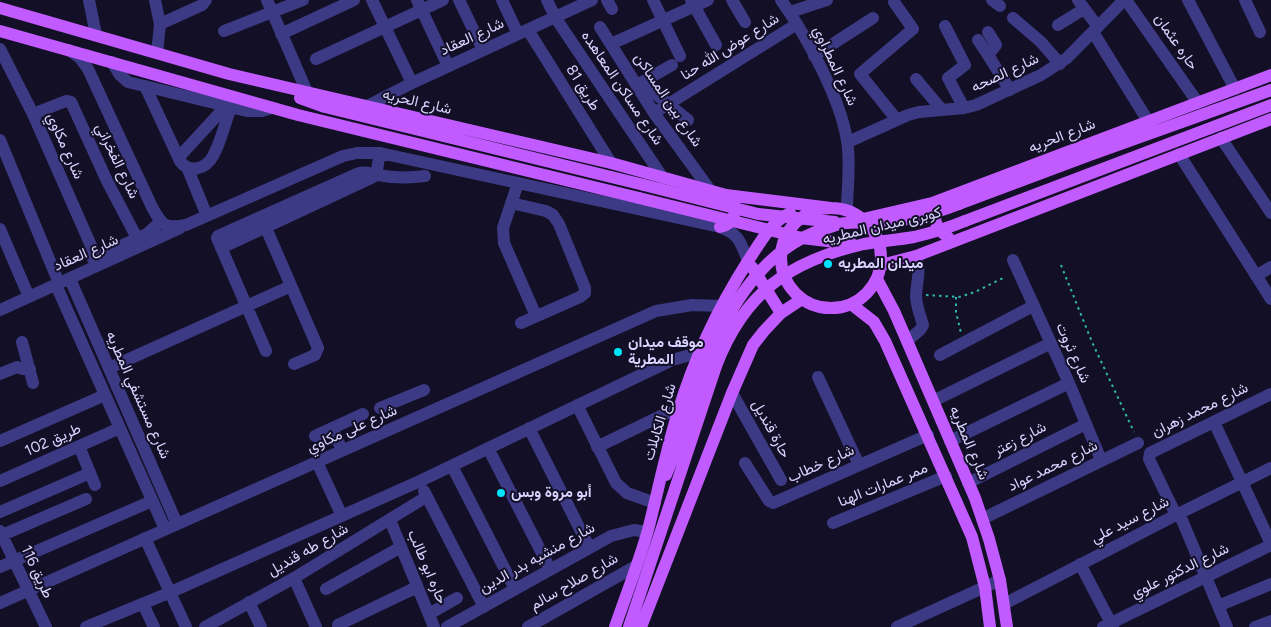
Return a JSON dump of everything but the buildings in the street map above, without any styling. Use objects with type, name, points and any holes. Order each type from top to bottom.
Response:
[{"type":"main road","name":"شارع الحريه","points":[[0,8],[229,74],[610,163],[726,195],[831,208]]},
{"type":"main road","points":[[0,31],[298,115],[802,238],[833,243],[865,244]]},
{"type":"main road","points":[[229,74],[325,107],[758,214],[815,221],[846,216]]},
{"type":"main road","name":"شارع الحريه","points":[[863,219],[932,203],[1271,76]]},
{"type":"main road","name":"كوبرى ميدان المطريه","points":[[656,497],[673,459],[715,339],[738,299],[762,268],[800,239],[846,216],[873,223],[925,216],[1271,90]]},
{"type":"main road","name":"كوبرى ميدان المطريه","points":[[630,627],[707,362],[724,344],[734,326],[747,309],[775,281],[825,254],[865,244],[913,237],[943,230],[1271,105]]},
{"type":"main road","points":[[881,265],[916,256],[1271,119]]},
{"type":"main road","points":[[720,227],[731,222],[735,214],[735,205],[726,195]]},
{"type":"main road","points":[[945,198],[936,210],[936,225],[945,235],[959,238]]},
{"type":"main road","points":[[831,208],[846,216],[863,219],[877,236],[881,250],[881,265],[877,279],[866,294],[843,307],[826,308],[810,303],[802,299],[786,280],[781,256],[785,240],[793,226],[812,212],[831,208]]},
{"type":"main road","name":"شارع الكابلات","points":[[615,627],[647,532],[678,410],[707,362],[721,306],[769,230],[778,221],[796,212],[812,212]]},
{"type":"main road","points":[[748,261],[781,313]]},
{"type":"main road","name":"شارع المطريه","points":[[877,279],[894,311],[982,519],[1000,580],[1007,627]]},
{"type":"main road","points":[[641,627],[732,393],[753,346],[781,313],[802,299]]},
{"type":"main road","points":[[851,304],[874,322],[885,340],[946,476],[972,537],[984,587],[990,627]]},
{"type":"main road","points":[[885,340],[889,334],[896,331],[905,337]]},
{"type":"street","points":[[89,0],[96,35]]},
{"type":"street","points":[[155,0],[160,24],[156,53]]},
{"type":"street","points":[[160,24],[202,4],[206,0]]},
{"type":"street","points":[[267,0],[307,92]]},
{"type":"street","points":[[224,30],[303,0]]},
{"type":"street","points":[[281,34],[354,0]]},
{"type":"street","points":[[372,0],[412,83]]},
{"type":"street","points":[[316,59],[385,27],[420,5],[443,0]]},
{"type":"street","points":[[459,0],[482,50]]},
{"type":"street","name":"طريق 81","points":[[502,0],[610,163]]},
{"type":"street","name":"شارع مساكن المعاهده","points":[[547,0],[555,17],[663,178]]},
{"type":"street","name":"شارع العقاد","points":[[367,106],[448,66],[592,0]]},
{"type":"street","points":[[638,86],[676,60],[663,21],[653,0]]},
{"type":"street","points":[[611,44],[663,21],[693,3],[708,0]]},
{"type":"street","points":[[732,0],[745,22]]},
{"type":"street","name":"شارع المطراوي","points":[[781,0],[797,24],[836,98],[848,142],[846,216]]},
{"type":"street","points":[[790,12],[828,0]]},
{"type":"street","name":"شارع الصحه","points":[[848,142],[919,112],[964,108],[976,105],[1041,76],[1060,64],[1125,0]]},
{"type":"street","name":"حاره عثمان","points":[[1125,0],[1198,102]]},
{"type":"street","points":[[1188,0],[1236,89]]},
{"type":"street","points":[[1245,0],[1260,32]]},
{"type":"street","points":[[693,3],[716,45]]},
{"type":"street","points":[[893,3],[913,29],[860,74],[897,120]]},
{"type":"street","points":[[1058,25],[1081,4],[1148,121]]},
{"type":"street","points":[[420,5],[448,66]]},
{"type":"street","points":[[814,56],[873,18]]},
{"type":"street","points":[[1013,18],[1041,42],[1060,64]]},
{"type":"street","name":"شارع عوض الله حنا","points":[[654,113],[797,24]]},
{"type":"street","points":[[945,26],[966,65],[948,78],[964,108]]},
{"type":"street","name":"شارع بين المساكن","points":[[600,28],[654,113],[710,190]]},
{"type":"street","points":[[988,32],[996,45],[988,55]]},
{"type":"street","points":[[978,40],[1010,90]]},
{"type":"street","name":"شارع مكاوي","points":[[0,49],[33,114],[96,257]]},
{"type":"street","points":[[69,50],[80,58],[88,69],[160,222],[167,227],[173,228],[186,226]]},
{"type":"street","points":[[112,62],[117,71],[128,82],[252,112],[272,108]]},
{"type":"street","points":[[916,79],[942,110]]},
{"type":"street","points":[[145,86],[182,163],[187,167],[206,216]]},
{"type":"street","points":[[638,86],[652,91],[688,120]]},
{"type":"street","name":"شارع الفخراني","points":[[33,114],[66,101],[71,102],[107,181],[138,238]]},
{"type":"street","points":[[179,157],[229,107]]},
{"type":"street","points":[[187,167],[198,168],[212,158],[229,107]]},
{"type":"street","points":[[1221,138],[1271,213]]},
{"type":"street","name":"شارع مستشفي المطريه","points":[[0,140],[56,280],[165,529]]},
{"type":"street","name":"شارع العقاد","points":[[0,302],[26,290],[56,280],[70,278],[336,158],[357,153],[380,153]]},
{"type":"street","points":[[376,175],[380,153],[720,227],[729,230],[737,236],[748,261]]},
{"type":"street","points":[[1179,154],[1271,299]]},
{"type":"street","points":[[389,176],[395,157]]},
{"type":"street","points":[[266,351],[221,248],[218,236],[365,171],[376,175],[409,178],[425,176]]},
{"type":"street","points":[[221,248],[376,175]]},
{"type":"street","points":[[518,183],[503,228],[504,243],[536,316]]},
{"type":"street","points":[[511,203],[546,211],[553,215],[559,224],[585,288],[584,293],[580,297],[521,323]]},
{"type":"street","name":"شارع العقاد","points":[[0,310],[96,257],[138,238],[152,230],[160,222]]},
{"type":"street","points":[[266,228],[318,348],[315,355],[294,364]]},
{"type":"street","points":[[0,229],[26,290]]},
{"type":"street","points":[[905,337],[920,330],[924,325],[917,306],[916,294],[919,272],[916,256]]},
{"type":"street","name":"شارع ثروت","points":[[1013,260],[1069,383],[1101,460]]},
{"type":"street","points":[[1256,276],[1271,268]]},
{"type":"street","name":"شارع مستشفي المطريه","points":[[70,278],[177,524]]},
{"type":"street","points":[[109,368],[291,286]]},
{"type":"street","name":"شارع على مكاوي","points":[[0,603],[656,311],[692,305],[721,306]]},
{"type":"street","points":[[940,355],[1034,306]]},
{"type":"street","points":[[22,342],[33,384]]},
{"type":"street","points":[[933,401],[1051,343]]},
{"type":"street","points":[[86,627],[111,623],[143,604],[420,481],[672,360],[690,356],[707,362]]},
{"type":"street","points":[[0,374],[18,367],[23,370],[30,369]]},
{"type":"street","points":[[818,377],[859,465]]},
{"type":"street","points":[[950,441],[1069,383]]},
{"type":"street","points":[[380,408],[424,390]]},
{"type":"street","name":"حارة قنديل","points":[[732,393],[781,480]]},
{"type":"street","name":"شارع محمد زهران","points":[[1178,514],[1149,456],[1153,451],[1271,394]]},
{"type":"street","points":[[2,436],[105,395]]},
{"type":"street","points":[[406,397],[415,418]]},
{"type":"street","points":[[577,405],[616,483],[622,490],[632,496],[656,497]]},
{"type":"street","points":[[598,446],[678,410]]},
{"type":"street","points":[[315,436],[363,414]]},
{"type":"street","points":[[1214,422],[1271,544]]},
{"type":"street","name":"شارع زعتر","points":[[968,483],[1086,424]]},
{"type":"street","name":"طريق 102","points":[[0,481],[120,428]]},
{"type":"street","points":[[332,428],[342,450]]},
{"type":"street","points":[[529,428],[589,547]]},
{"type":"street","name":"شارع خطاب","points":[[745,463],[768,500],[773,503],[928,435]]},
{"type":"street","name":"شارع محمد عواد","points":[[982,519],[1138,443]]},
{"type":"street","points":[[79,446],[96,485]]},
{"type":"street","points":[[488,448],[550,569]]},
{"type":"street","points":[[317,462],[342,516]]},
{"type":"street","points":[[452,466],[515,589]]},
{"type":"street","name":"شارع سيد علي","points":[[1004,604],[1271,468]]},
{"type":"street","points":[[0,512],[90,473]]},
{"type":"street","name":"ممر عمارات الهنا","points":[[833,523],[946,476]]},
{"type":"street","points":[[420,481],[426,498],[484,607]]},
{"type":"street","name":"شارع طه قنديل","points":[[205,627],[294,578],[426,498]]},
{"type":"street","points":[[1,534],[86,499]]},
{"type":"street","points":[[0,567],[152,501]]},
{"type":"street","points":[[1178,514],[1227,627]]},
{"type":"street","name":"حاره ابو طالب","points":[[390,520],[431,623]]},
{"type":"street","name":"شارع منشيه بدر الدين","points":[[447,627],[611,536],[624,531],[647,532]]},
{"type":"street","name":"طريق 116","points":[[1,534],[46,627]]},
{"type":"street","points":[[145,538],[186,627]]},
{"type":"street","name":"شارع الدكتور علوي","points":[[1109,626],[1271,544]]},
{"type":"street","points":[[326,589],[401,547]]},
{"type":"street","points":[[1080,564],[1109,626]]},
{"type":"street","name":"شارع صلاح سالم","points":[[528,627],[636,566]]},
{"type":"street","points":[[294,578],[316,627]]},
{"type":"street","points":[[897,627],[1000,580]]},
{"type":"street","points":[[1218,606],[1271,584]]},
{"type":"street","points":[[338,625],[418,587]]},
{"type":"street","points":[[431,623],[457,598]]},
{"type":"street","points":[[249,602],[261,627]]},
{"type":"street","points":[[143,604],[154,627]]},
{"type":"path","points":[[1061,265],[1092,342],[1138,443]]},
{"type":"path","points":[[916,294],[956,297],[976,292],[1003,278]]},
{"type":"path","points":[[956,297],[959,328],[964,342]]},
{"type":"place","name":"ميدان المطريه","points":[[828,264]]},
{"type":"place","name":"موقف ميدان المطرية","points":[[618,352]]},
{"type":"place","name":"أبو مروة وبس","points":[[501,493]]}]
